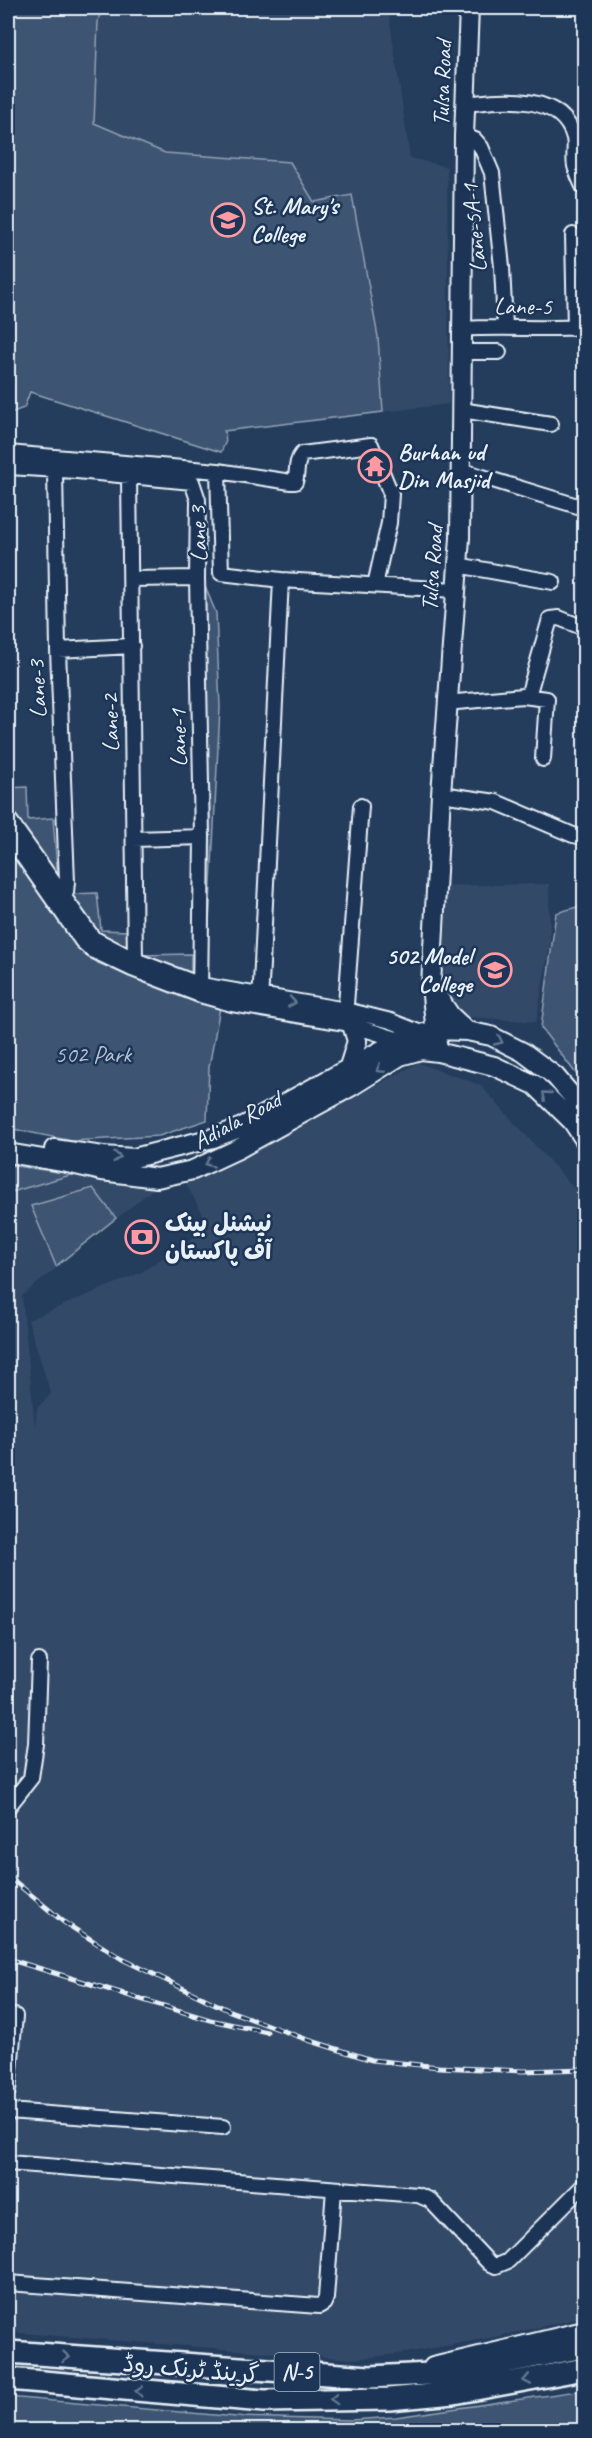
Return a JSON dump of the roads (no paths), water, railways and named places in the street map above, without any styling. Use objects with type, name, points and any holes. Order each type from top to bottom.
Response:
[{"type":"highway","name":"گرینڈ ٹرنک روڈ","points":[[8,2352],[391,2377],[450,2373],[585,2347]]},
{"type":"highway","name":"گرینڈ ٹرنک روڈ","points":[[8,2379],[264,2401],[389,2399],[454,2393],[585,2369]]},
{"type":"main road","name":"Tulsa Road","points":[[429,1041],[446,703],[460,538],[460,352],[468,8]]},
{"type":"main road","points":[[431,986],[450,1015],[467,1031]]},
{"type":"main road","points":[[348,1020],[357,1041],[348,1070]]},
{"type":"main road","points":[[429,1041],[467,1031],[490,1036],[523,1052],[555,1076],[585,1110]]},
{"type":"main road","name":"Adiala Road","points":[[8,1141],[123,1158],[153,1155],[242,1127],[402,1039],[429,1041]]},
{"type":"main road","points":[[429,1041],[512,1073],[536,1085],[572,1120],[585,1139]]},
{"type":"main road","name":"Adiala Road","points":[[8,1153],[67,1163],[102,1172],[157,1178],[193,1170],[238,1149],[429,1041]]},
{"type":"main road","points":[[391,2377],[585,2331]]},
{"type":"street","points":[[465,104],[519,100],[543,105],[565,118],[574,139],[575,166],[585,188]]},
{"type":"street","name":"Lane-5A-1","points":[[464,136],[474,140],[482,147],[492,173],[502,267],[505,326]]},
{"type":"street","points":[[573,235],[580,328]]},
{"type":"street","name":"Lane-5","points":[[461,329],[505,326],[541,330],[580,328]]},
{"type":"street","points":[[460,352],[500,352]]},
{"type":"street","points":[[461,410],[551,424]]},
{"type":"street","points":[[218,471],[295,482],[299,457],[302,454],[371,445],[391,494],[389,524],[375,585]]},
{"type":"street","name":"Lane 3","points":[[8,453],[218,471],[221,573],[280,580],[455,590]]},
{"type":"street","points":[[8,467],[129,477]]},
{"type":"street","name":"Lane-3","points":[[55,470],[58,650],[67,882],[60,901]]},
{"type":"street","points":[[460,470],[585,508]]},
{"type":"street","name":"Lane-1","points":[[129,477],[192,482],[198,501],[197,578],[202,837],[200,990]]},
{"type":"street","name":"Lane-2","points":[[129,477],[134,839],[133,965]]},
{"type":"street","points":[[458,565],[553,582]]},
{"type":"street","points":[[131,579],[197,578]]},
{"type":"street","points":[[260,1003],[280,580]]},
{"type":"street","points":[[528,696],[550,619],[559,618],[585,628]]},
{"type":"street","points":[[58,650],[132,646]]},
{"type":"street","points":[[446,703],[528,696],[547,699],[543,759]]},
{"type":"street","points":[[441,794],[496,802],[573,835],[585,837]]},
{"type":"street","points":[[348,1020],[361,806]]},
{"type":"street","points":[[8,818],[86,945],[200,990],[348,1020],[402,1039]]},
{"type":"street","points":[[8,835],[60,901]]},
{"type":"street","points":[[134,839],[202,837]]},
{"type":"street","points":[[348,1020],[391,1021],[429,1041]]},
{"type":"street","points":[[8,1807],[31,1778],[36,1744],[39,1661]]},
{"type":"street","points":[[8,2091],[15,2016]]},
{"type":"street","points":[[8,2111],[223,2127]]},
{"type":"street","points":[[8,2163],[425,2197],[489,2263],[496,2266],[508,2261],[584,2186]]},
{"type":"street","points":[[8,2283],[319,2306],[326,2298],[334,2189]]},
{"type":"railway","points":[[8,1876],[65,1923],[122,1959],[230,2011],[308,2040],[372,2060],[439,2067],[523,2071],[584,2069]]},
{"type":"railway","points":[[8,1959],[210,2020],[267,2032]]},
{"type":"place","name":"St. Mary's College","points":[[228,220]]},
{"type":"place","name":"Burhan ud Din Masjid","points":[[375,466]]},
{"type":"place","name":"502 Model College","points":[[495,970]]},
{"type":"place","name":"نیشنل بینک آف پاکستان","points":[[142,1237]]},
{"type":"park label","name":"502 Park","points":[[93,1054]]}]
